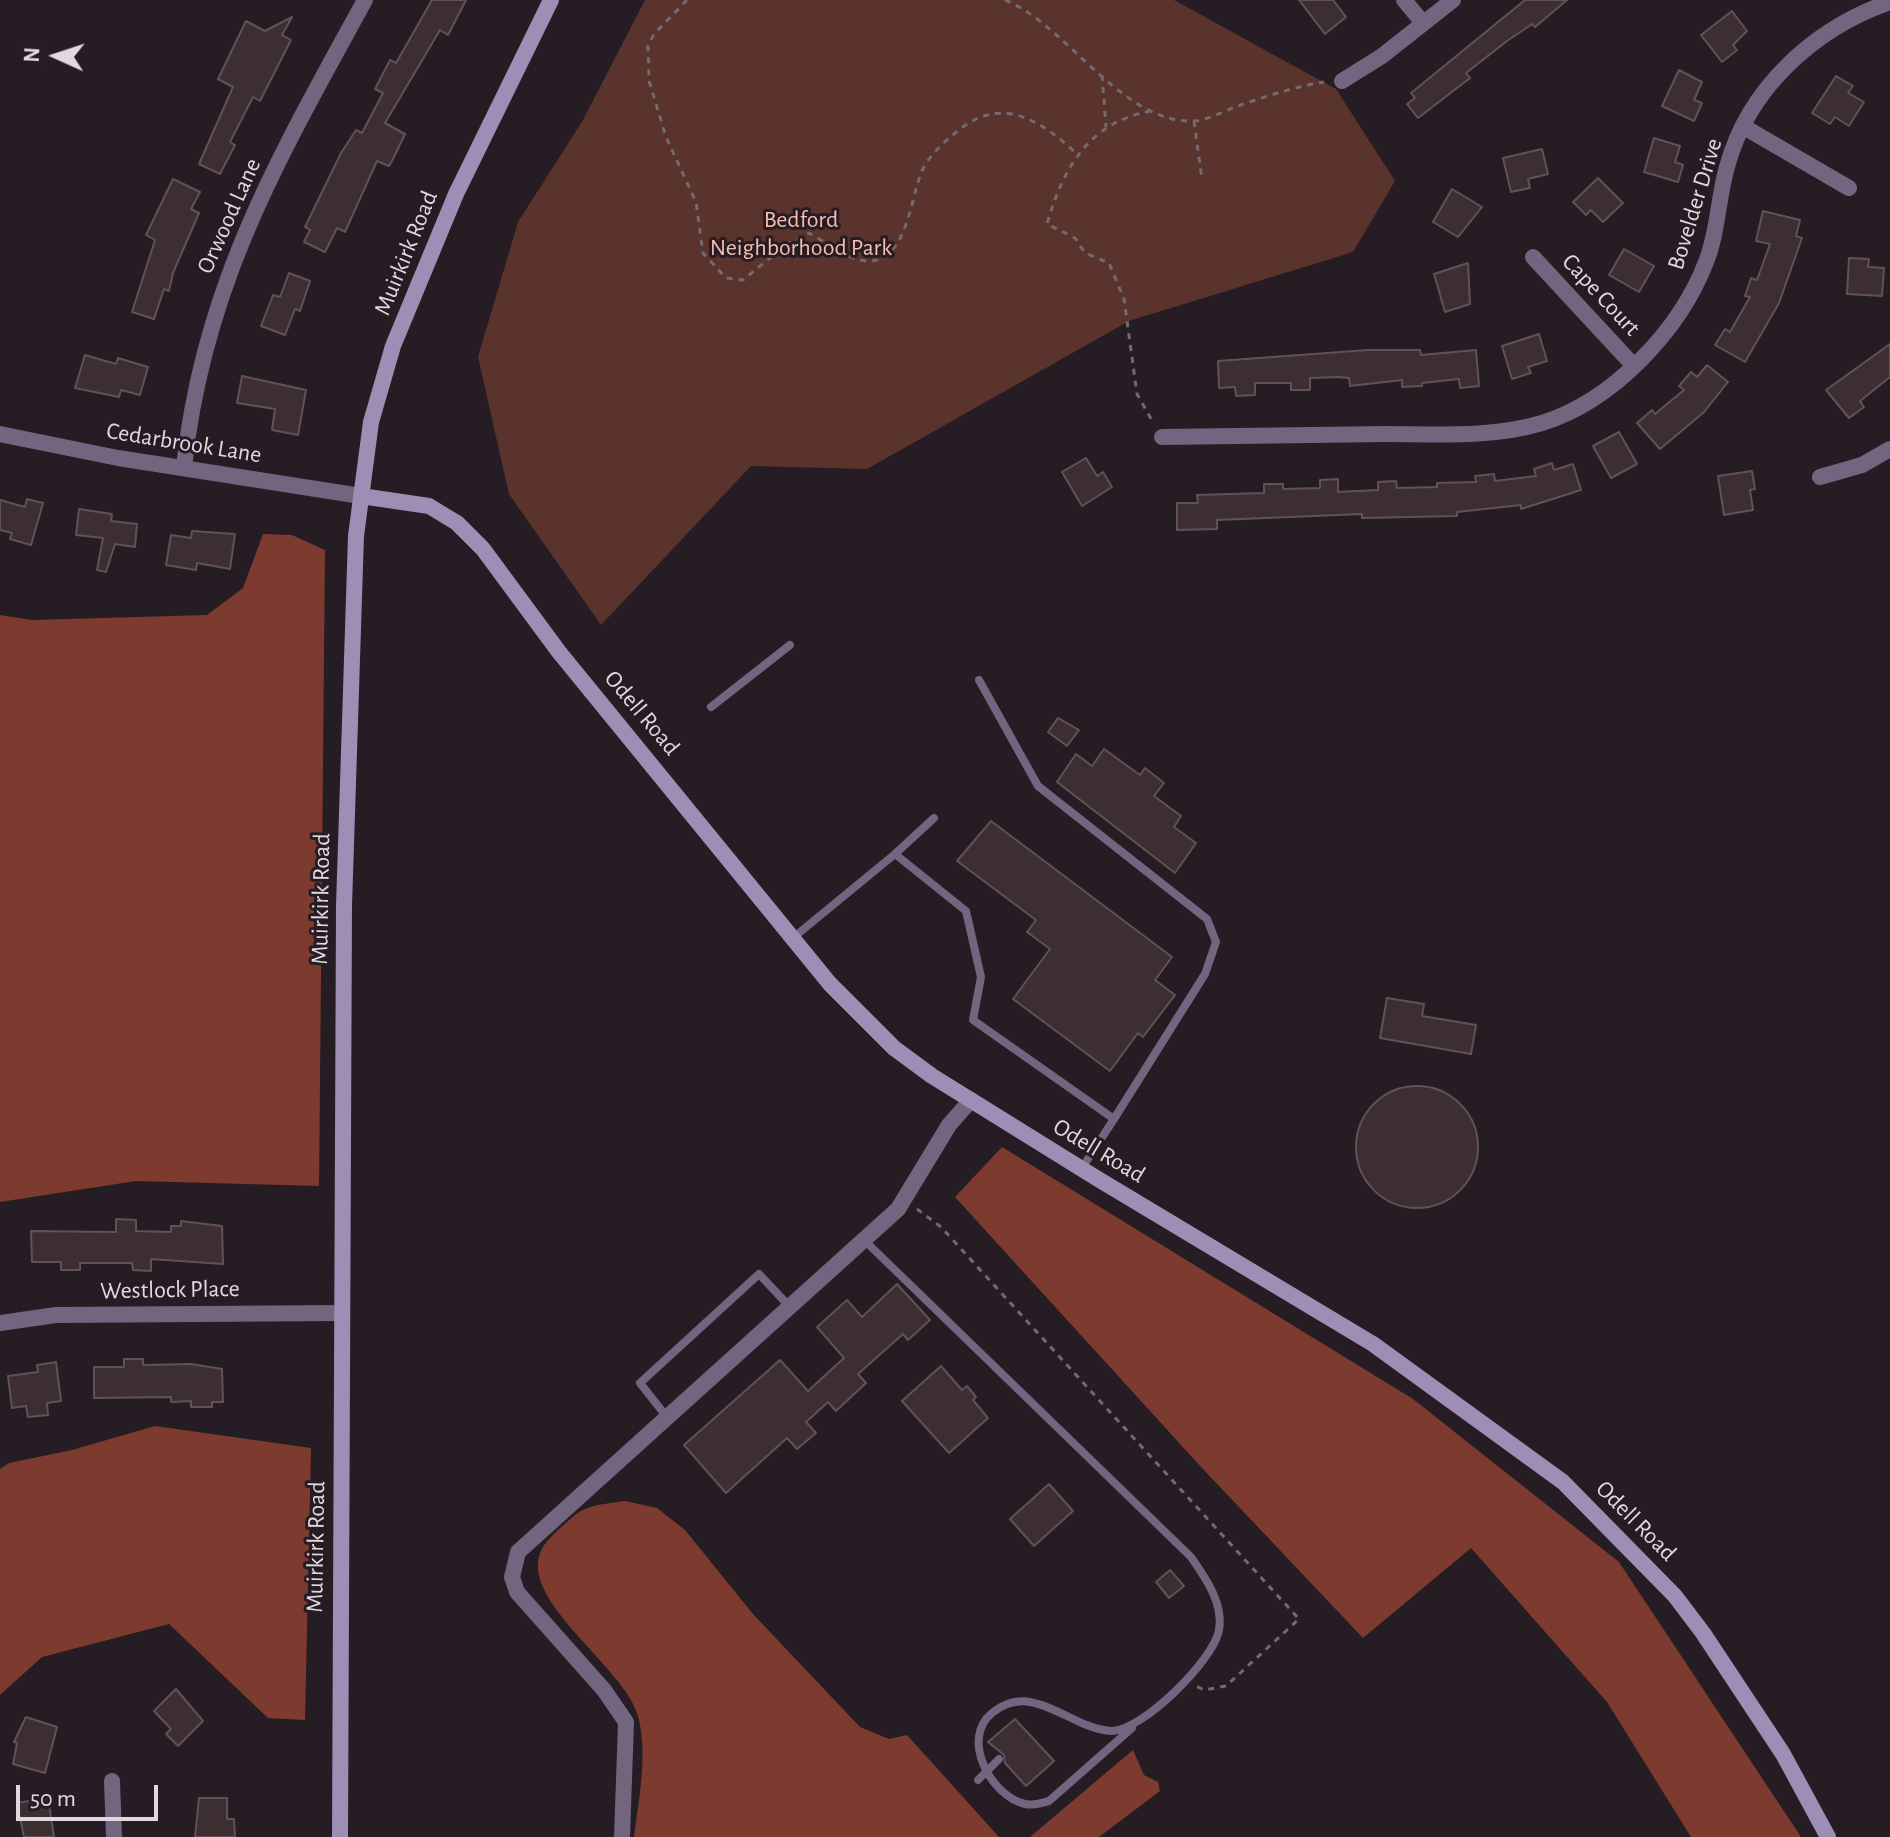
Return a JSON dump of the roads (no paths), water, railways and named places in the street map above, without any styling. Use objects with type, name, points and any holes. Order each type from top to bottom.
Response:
[{"type":"street","name":"Orwood Lane","points":[[184,467],[195,390],[211,320],[238,245],[365,0]]},
{"type":"street","name":"Muirkirk Road","points":[[340,1837],[344,906],[354,582],[361,496],[371,422],[393,346],[456,194],[551,0]]},
{"type":"street","points":[[1404,0],[1423,23]]},
{"type":"street","points":[[1342,81],[1453,0]]},
{"type":"street","name":"Bovelder Drive","points":[[1162,437],[1442,435],[1514,429],[1567,413],[1615,383],[1633,365],[1669,325],[1699,280],[1708,259],[1728,163],[1744,127],[1775,80],[1810,43],[1851,17],[1890,2]]},
{"type":"street","points":[[1744,127],[1849,188]]},
{"type":"street","name":"Cape Court","points":[[1533,257],[1633,365]]},
{"type":"street","name":"Cedarbrook Lane","points":[[0,434],[361,496]]},
{"type":"street","points":[[1820,477],[1862,465],[1890,449]]},
{"type":"street","name":"Odell Road","points":[[361,496],[429,506],[466,532],[510,584],[559,652],[830,984],[894,1048],[1081,1169],[1373,1344],[1563,1482],[1627,1545],[1694,1621],[1776,1742],[1828,1837]]},
{"type":"street","points":[[622,1837],[626,1722],[604,1690],[517,1592],[512,1577],[518,1552],[536,1532],[903,1202],[949,1125],[971,1100]]},
{"type":"street","name":"Westlock Place","points":[[0,1323],[56,1315],[342,1313]]},
{"type":"street","points":[[112,1781],[114,1837]]},
{"type":"lane","points":[[711,707],[790,645]]},
{"type":"lane","points":[[979,680],[1038,786],[1207,919],[1216,942],[1205,974],[1081,1169]]},
{"type":"lane","points":[[794,937],[934,818]]},
{"type":"lane","points":[[895,854],[966,911],[981,977],[973,1020],[1114,1119]]},
{"type":"lane","points":[[864,1240],[1191,1557],[1208,1581],[1220,1627],[1213,1648],[1188,1677],[1132,1728],[1049,1801],[1036,1805],[1018,1802],[979,1756],[977,1736],[987,1717],[1006,1704],[1035,1702],[1103,1730],[1132,1728]]},
{"type":"lane","points":[[666,1416],[640,1383],[759,1274],[789,1306]]},
{"type":"lane","points":[[978,1780],[999,1759]]},
{"type":"park label","name":"Bedford Neighborhood Park","points":[[801,234]]}]
